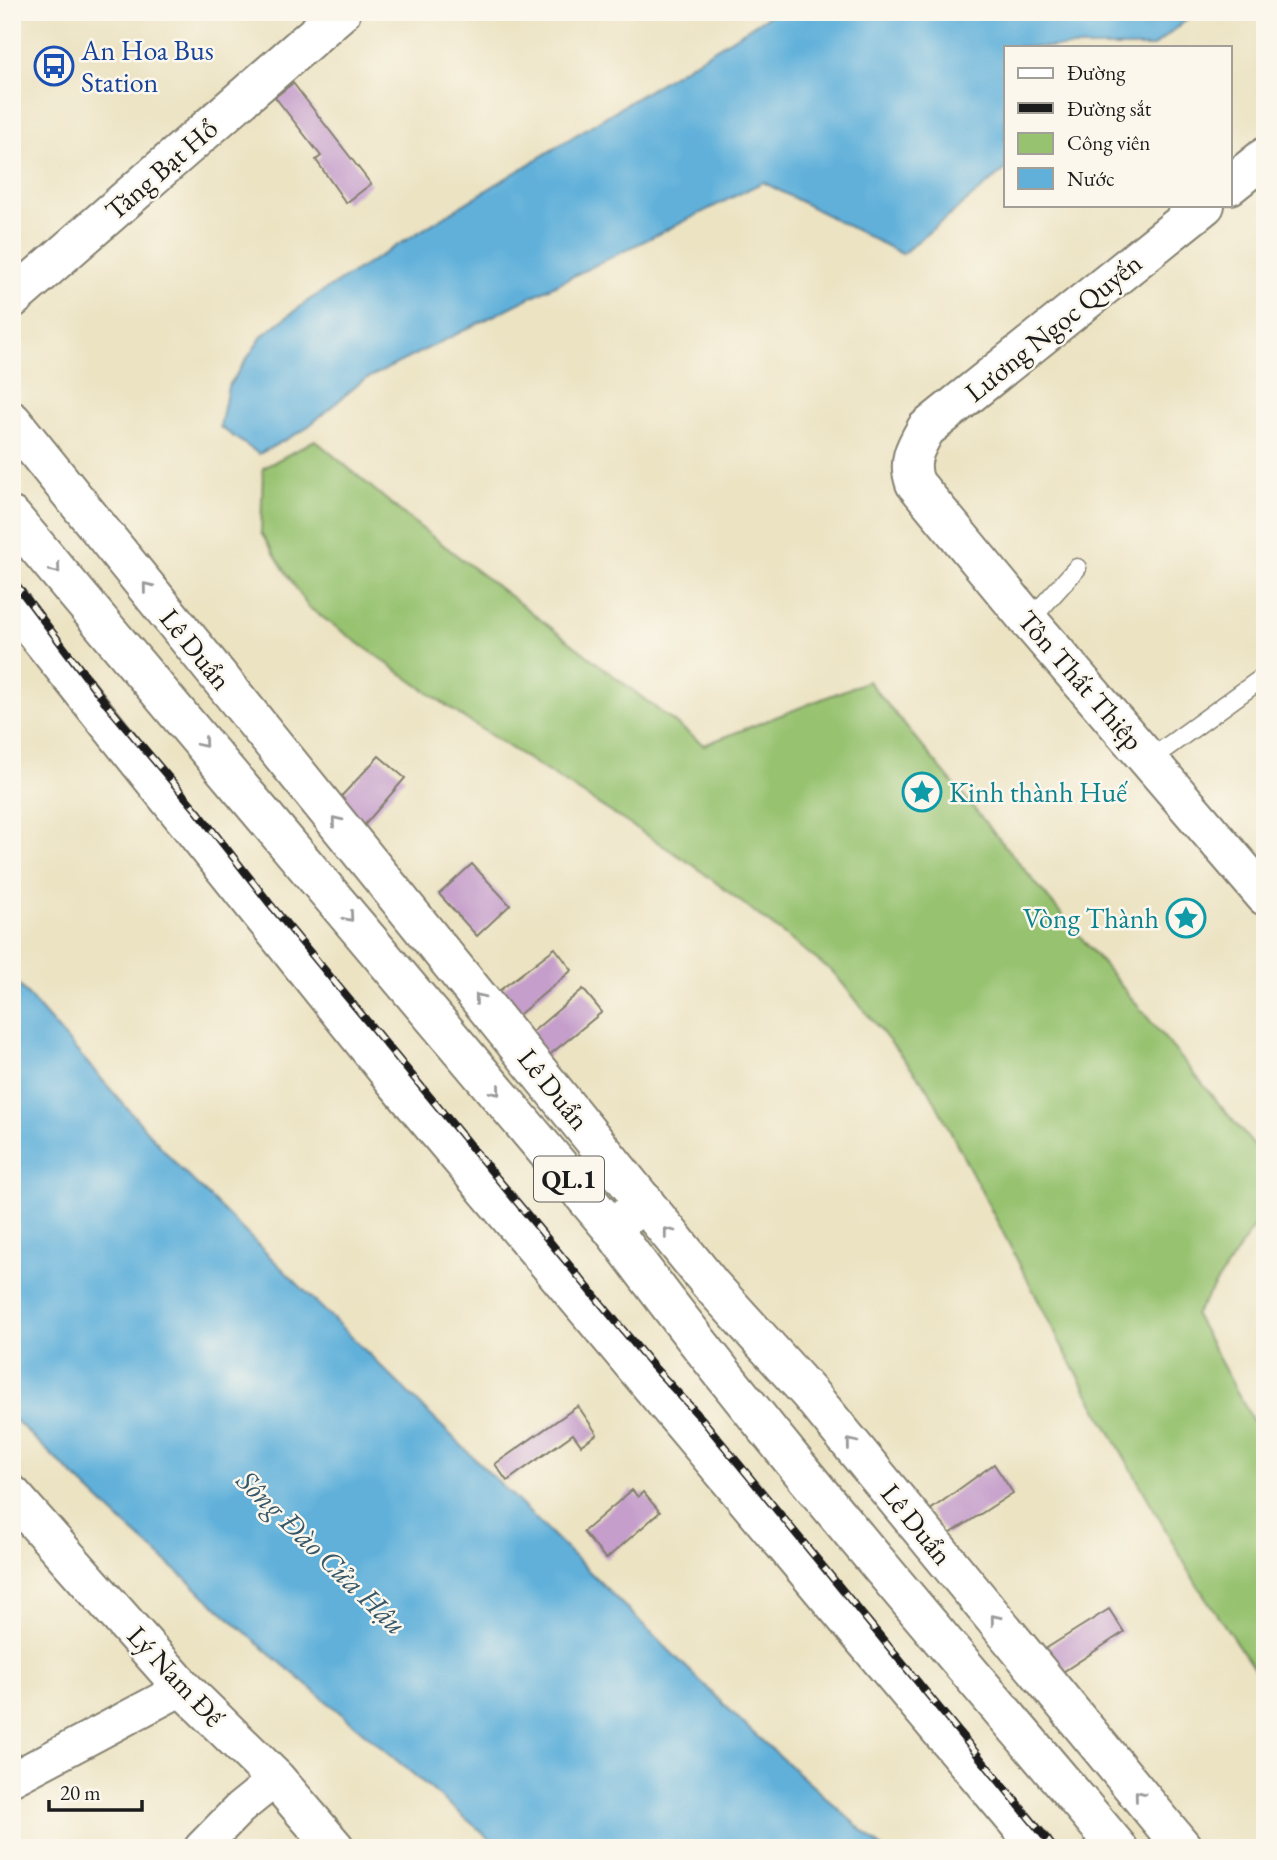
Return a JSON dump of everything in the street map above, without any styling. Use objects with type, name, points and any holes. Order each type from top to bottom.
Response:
[{"type":"main road","name":"Tăng Bạt Hổ","points":[[12,299],[341,12]]},
{"type":"main road","points":[[1232,183],[1265,157]]},
{"type":"main road","name":"Lương Ngọc Quyến","points":[[911,458],[926,429],[1204,206]]},
{"type":"main road","name":"Lê Duẩn","points":[[12,421],[711,1285],[818,1404],[1183,1848]]},
{"type":"main road","name":"Tôn Thất Thiệp","points":[[911,458],[911,472],[915,484],[1265,896]]},
{"type":"main road","name":"Lê Duẩn","points":[[12,517],[612,1229],[667,1304],[790,1457],[1118,1848]]},
{"type":"main road","points":[[612,1229],[644,1201]]},
{"type":"main road","name":"Lý Nam Đế","points":[[12,1495],[183,1688],[275,1779],[335,1848]]},
{"type":"street","points":[[12,607],[384,1071],[1036,1848]]},
{"type":"street","points":[[12,1779],[183,1688]]},
{"type":"street","points":[[201,1848],[239,1809],[275,1779]]},
{"type":"lane","points":[[1029,621],[1077,568]]},
{"type":"lane","points":[[1149,760],[1265,676]]},
{"type":"green space","points":[[315,440],[407,517],[704,745],[868,681],[1265,1159],[1265,1210],[1195,1315],[1265,1443],[1265,1685],[1197,1585],[1066,1354],[929,1090],[834,973],[693,865],[464,718],[308,607],[261,533],[263,468]]},
{"type":"water","points":[[775,12],[1196,12],[1154,46],[1004,46],[1004,171],[902,254],[763,182],[362,381],[304,430],[259,454],[220,427],[228,387],[263,335],[309,300]]},
{"type":"water","name":"Sông Đào Cửa Hậu","points":[[12,977],[177,1165],[750,1730],[882,1848],[501,1848],[262,1647],[124,1524],[12,1417]]},
{"type":"building","points":[[293,83],[371,184],[346,203],[316,160],[321,156],[275,97]]},
{"type":"building","points":[[379,756],[405,778],[355,836],[335,803]]},
{"type":"building","points":[[472,864],[510,905],[477,936],[439,894]]},
{"type":"building","points":[[555,948],[572,970],[515,1018],[495,994]]},
{"type":"building","points":[[583,989],[602,1012],[542,1061],[524,1039]]},
{"type":"building","points":[[578,1406],[597,1434],[581,1445],[573,1434],[507,1481],[495,1464]]},
{"type":"building","points":[[994,1464],[1013,1493],[948,1535],[929,1511]]},
{"type":"building","points":[[632,1490],[638,1497],[643,1492],[660,1512],[606,1559],[583,1532]]},
{"type":"building","points":[[1109,1609],[1124,1632],[1058,1675],[1042,1651]]},
{"type":"railway","points":[[12,579],[108,706],[198,812],[270,904],[652,1365],[702,1419],[1054,1848]]},
{"type":"place","name":"An Hoa Bus Station","points":[[54,66]]},
{"type":"place","name":"Kinh thành Huế","points":[[922,792]]},
{"type":"place","name":"Vòng Thành","points":[[1186,918]]}]
